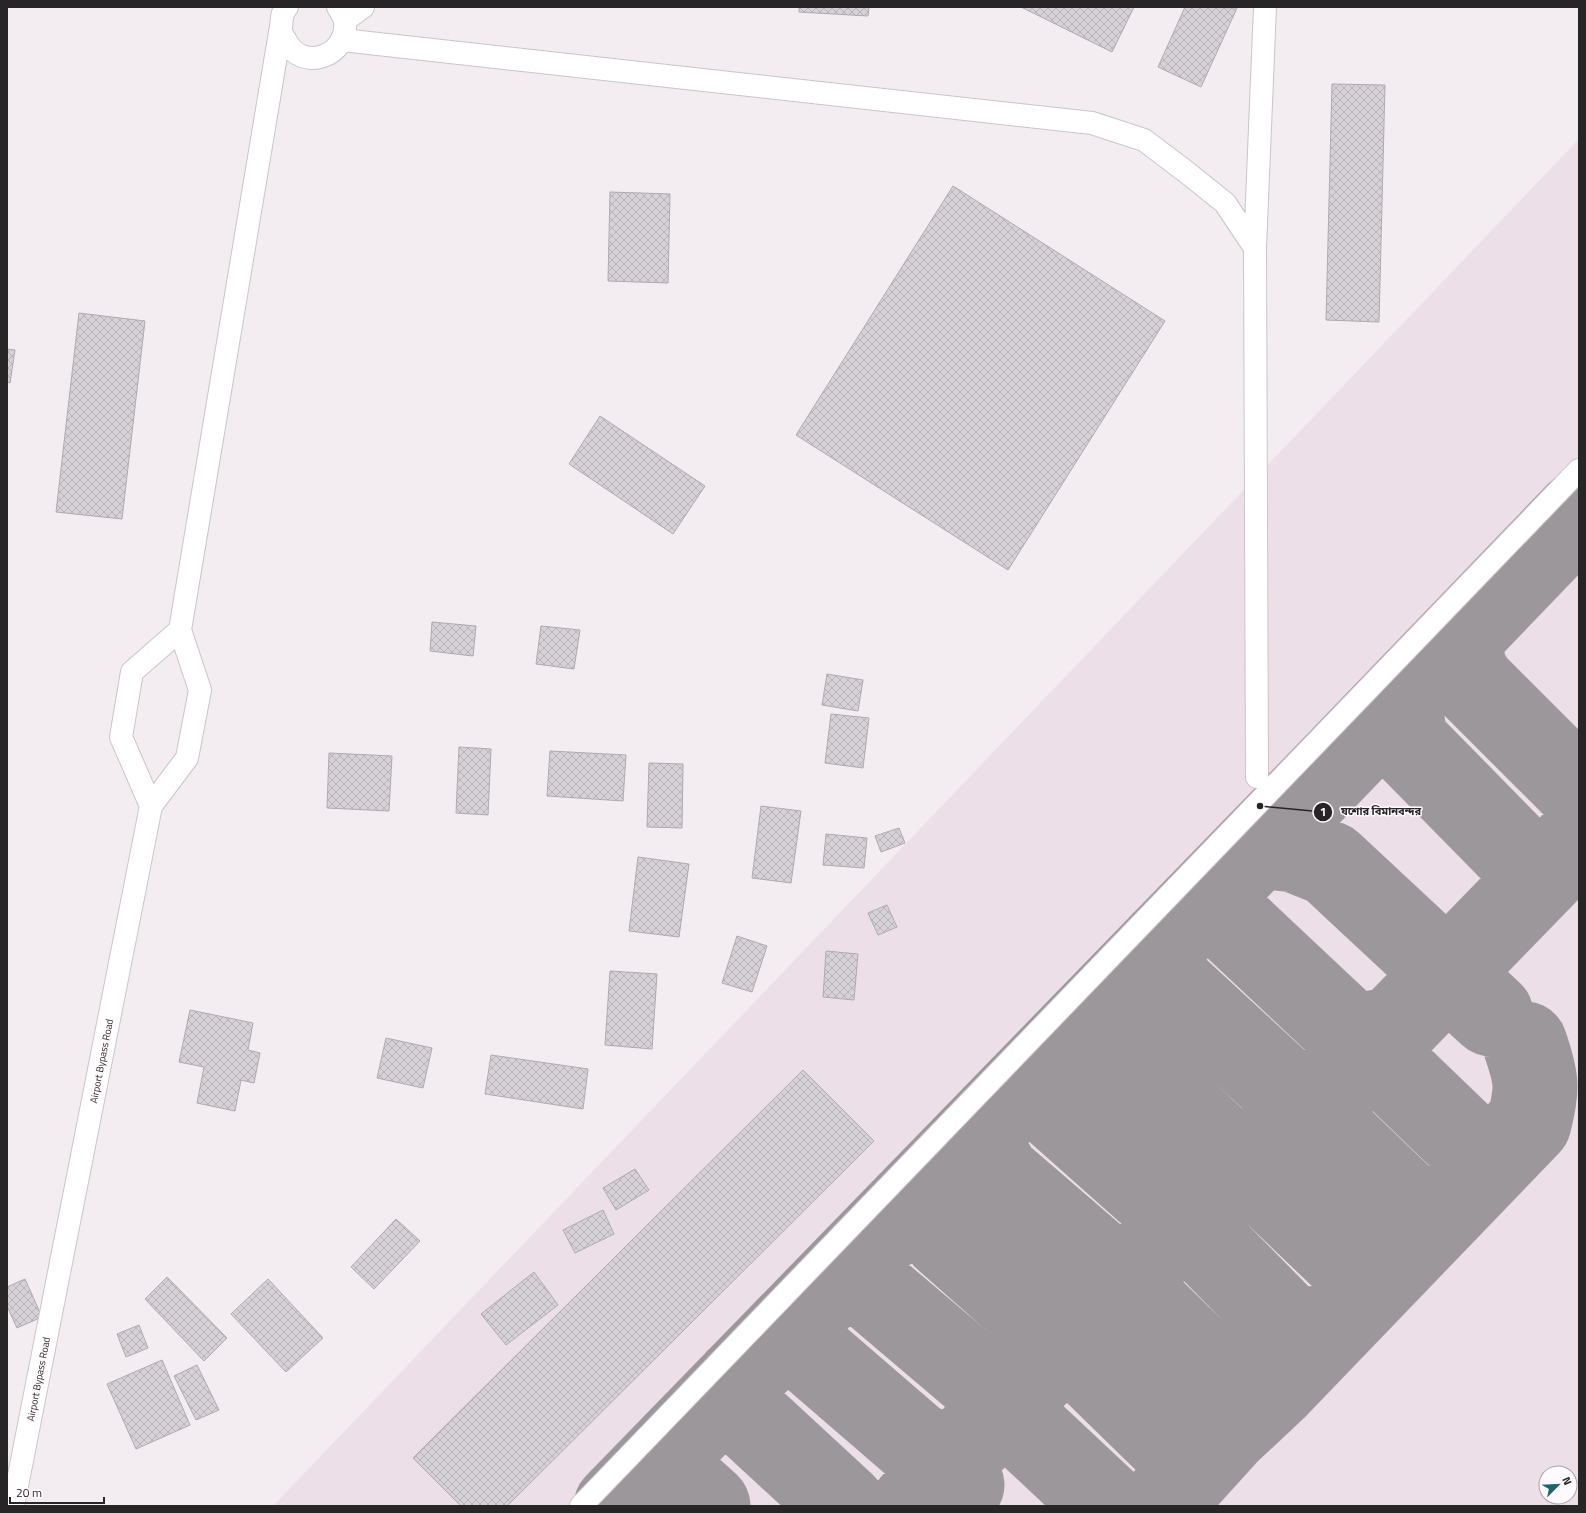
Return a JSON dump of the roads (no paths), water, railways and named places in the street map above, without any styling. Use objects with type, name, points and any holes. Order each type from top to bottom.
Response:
[{"type":"street","points":[[283,14],[290,50],[308,59],[328,55],[342,22],[363,7]]},
{"type":"street","points":[[1257,777],[1256,248],[1265,7]]},
{"type":"street","points":[[151,806],[121,737],[132,672],[180,630],[283,14]]},
{"type":"street","points":[[342,22],[1092,123],[1144,140],[1185,170],[1226,203],[1256,248]]},
{"type":"street","points":[[581,1506],[1579,470]]},
{"type":"street","name":"Airport Bypass Road","points":[[13,1506],[151,806],[187,758],[200,690],[180,630]]},
{"type":"place","name":"যশোর বিমানবন্দর","points":[[1260,806]]}]
